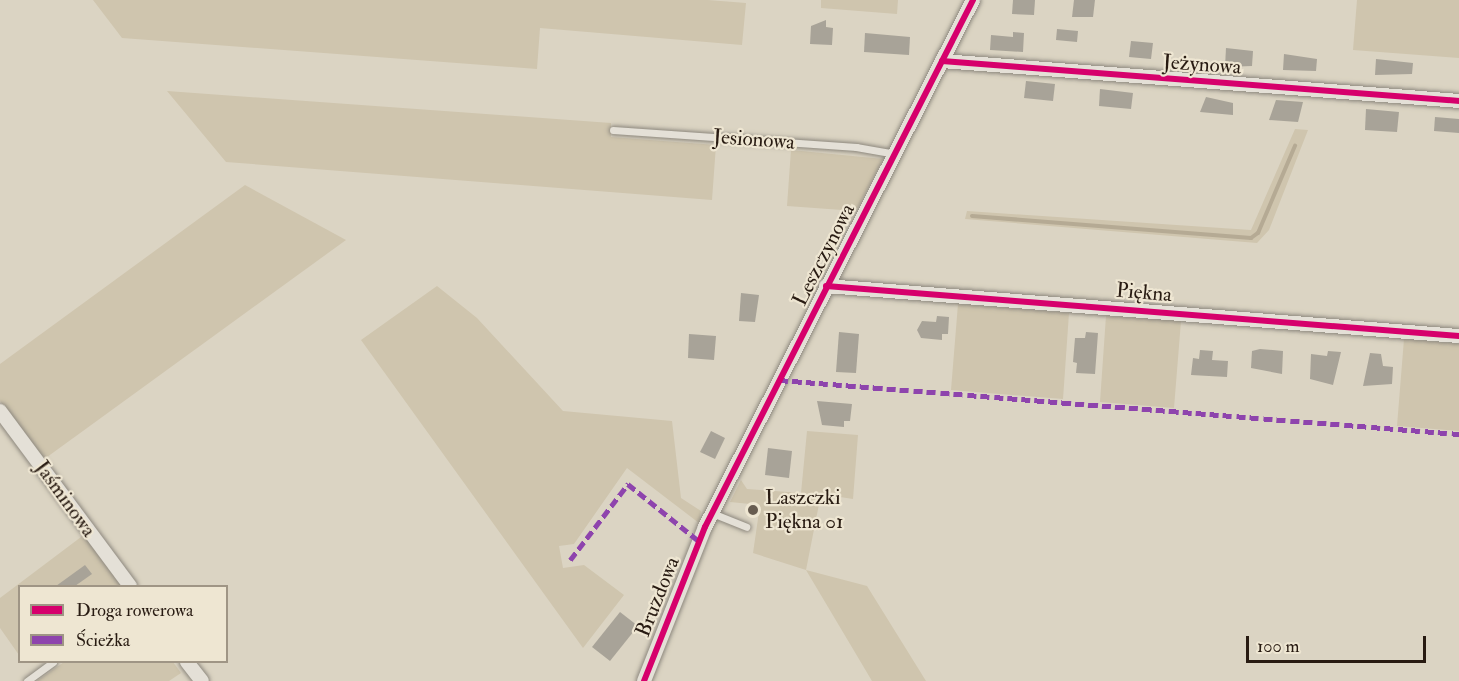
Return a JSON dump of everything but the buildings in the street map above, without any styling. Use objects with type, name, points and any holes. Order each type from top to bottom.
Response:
[{"type":"street","name":"Leszczynowa","points":[[705,527],[973,0]]},
{"type":"street","name":"Jeżynowa","points":[[942,61],[1459,101]]},
{"type":"street","name":"Piękna","points":[[826,286],[1459,336]]},
{"type":"street","name":"Jaśminowa","points":[[0,411],[129,585]]},
{"type":"street","name":"Bruzdowa","points":[[644,681],[705,527]]},
{"type":"street","points":[[188,663],[202,681]]},
{"type":"lane","name":"Jesionowa","points":[[612,130],[856,147],[894,154]]},
{"type":"lane","points":[[712,513],[746,527]]},
{"type":"lane","points":[[27,681],[52,663]]},
{"type":"shaded area","points":[[93,0],[708,0],[746,3],[742,45],[540,28],[537,69],[122,38]]},
{"type":"shaded area","points":[[821,0],[898,0],[897,14],[821,8]]},
{"type":"shaded area","points":[[1357,0],[1459,0],[1459,58],[1353,50]]},
{"type":"shaded area","points":[[167,91],[611,123],[611,137],[716,145],[712,200],[226,162]]},
{"type":"shaded area","points":[[1295,129],[1308,130],[1269,230],[1257,243],[965,219],[967,211],[1251,230]]},
{"type":"shaded area","points":[[791,150],[883,159],[856,211],[787,206]]},
{"type":"shaded area","points":[[245,185],[346,240],[43,460],[0,401],[0,364]]},
{"type":"shaded area","points":[[437,286],[477,318],[563,411],[672,421],[681,498],[701,511],[699,523],[627,468],[574,544],[559,546],[563,568],[584,565],[624,595],[583,648],[361,340]]},
{"type":"shaded area","points":[[958,304],[1069,313],[1063,399],[951,390]]},
{"type":"shaded area","points":[[1106,316],[1181,321],[1174,408],[1100,402]]},
{"type":"shaded area","points":[[1404,339],[1459,344],[1459,431],[1397,426]]},
{"type":"shaded area","points":[[807,431],[858,435],[853,499],[821,494],[806,570],[753,553],[760,505],[730,502],[741,480],[747,489],[801,493]]},
{"type":"shaded area","points":[[85,534],[124,585],[18,585],[18,654],[0,628],[0,598]]},
{"type":"shaded area","points":[[806,570],[867,586],[926,681],[872,681]]},
{"type":"shaded area","points":[[63,663],[174,663],[181,673],[169,681],[37,681]]},
{"type":"waterway","points":[[972,216],[1251,238],[1258,233],[1295,146]]},
{"type":"marked path","points":[[779,380],[1459,434]]},
{"type":"marked path","points":[[570,560],[628,484],[699,541]]},
{"type":"cycle path","points":[[644,681],[705,527],[973,0]]},
{"type":"cycle path","points":[[942,61],[1459,101]]},
{"type":"cycle path","points":[[826,286],[1459,336]]},
{"type":"place","name":"Laszczki Piękna 01","points":[[753,510]]}]
